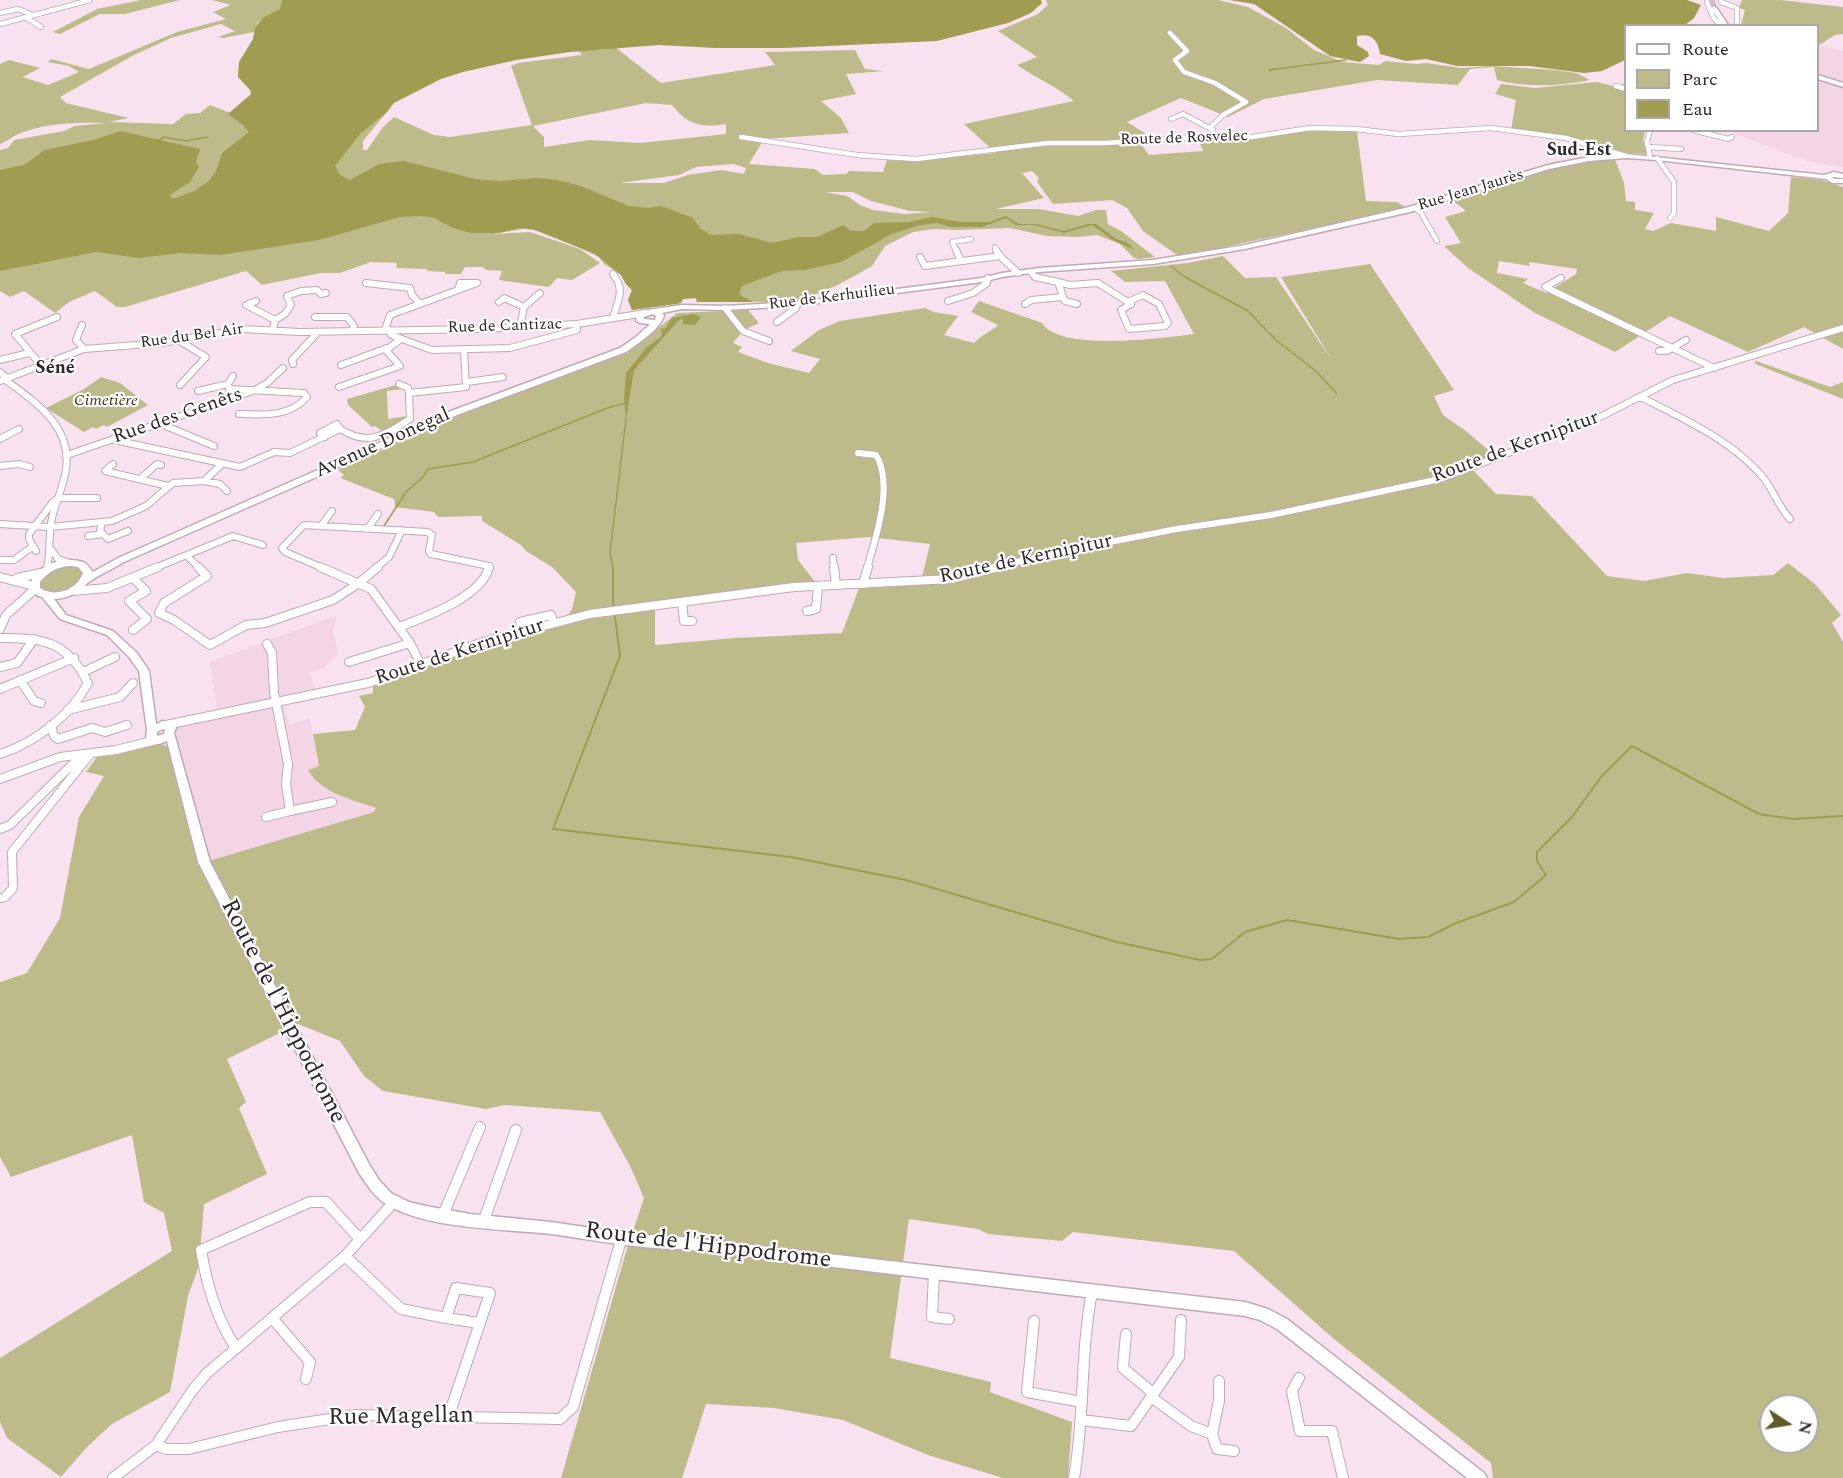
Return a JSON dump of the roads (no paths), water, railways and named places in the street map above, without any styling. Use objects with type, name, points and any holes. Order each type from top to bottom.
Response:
[{"type":"main road","points":[[1714,8],[1725,24]]},
{"type":"main road","points":[[1819,77],[1843,84]]},
{"type":"main road","name":"Rue Jean Jaurès","points":[[1033,272],[1153,262],[1245,247],[1415,208],[1559,164],[1626,156],[1654,157],[1827,177]]},
{"type":"main road","points":[[1843,177],[1831,174],[1827,177],[1832,181],[1843,182]]},
{"type":"main road","points":[[1017,274],[1033,272]]},
{"type":"main road","name":"Rue de Kerhuilieu","points":[[645,320],[682,307],[725,308],[797,304],[1017,274]]},
{"type":"main road","name":"Rue de Kerhuilieu","points":[[657,321],[676,311],[705,308]]},
{"type":"main road","points":[[645,320],[658,314],[657,321]]},
{"type":"main road","name":"Avenue Donegal","points":[[70,592],[88,583],[101,569],[454,413],[623,350],[639,339],[645,320],[657,321]]},
{"type":"main road","name":"Avenue Donegal","points":[[84,566],[121,560]]},
{"type":"main road","points":[[70,592],[40,591],[44,571],[70,563],[84,566],[88,572],[88,583]]},
{"type":"main road","name":"Route de l'Hippodrome","points":[[40,591],[70,621],[110,633],[144,671],[161,733],[204,862],[372,1182],[394,1202],[443,1215],[593,1233],[651,1244],[682,1243],[1245,1309],[1263,1314],[1281,1324],[1479,1478]]},
{"type":"main road","points":[[58,611],[61,600],[70,592]]},
{"type":"street","points":[[0,24],[90,0]]},
{"type":"street","points":[[1707,2],[1713,17],[1719,24]]},
{"type":"street","points":[[1721,3],[1737,8],[1737,24]]},
{"type":"street","points":[[0,13],[18,9],[35,16]]},
{"type":"street","points":[[27,18],[41,27]]},
{"type":"street","points":[[1170,33],[1187,51],[1175,60],[1183,71],[1217,84],[1246,102],[1223,115],[1210,128]]},
{"type":"street","points":[[1616,86],[1624,88]]},
{"type":"street","points":[[1171,119],[1183,114],[1210,128],[1218,136]]},
{"type":"street","name":"Route de Rosvelec","points":[[741,137],[857,155],[916,159],[1048,143],[1106,143],[1218,136],[1252,137],[1310,128],[1356,129],[1399,134],[1498,129],[1566,138],[1626,156]]},
{"type":"street","points":[[1649,132],[1648,147],[1674,182],[1674,213],[1670,218]]},
{"type":"street","points":[[1701,132],[1728,139],[1732,137]]},
{"type":"street","points":[[1648,147],[1682,149]]},
{"type":"street","points":[[1415,208],[1421,213],[1437,241]]},
{"type":"street","points":[[961,261],[951,242],[971,239]]},
{"type":"street","points":[[995,247],[1000,256],[1017,274]]},
{"type":"street","points":[[920,257],[924,266],[1000,256]]},
{"type":"street","points":[[1033,272],[1035,278],[1070,285],[1098,283],[1131,304],[1121,310],[1129,329],[1165,326],[1168,323],[1159,304],[1143,295],[1128,302]]},
{"type":"street","points":[[613,274],[618,279],[621,299],[620,306],[612,315],[613,318]]},
{"type":"street","points":[[948,301],[973,293],[987,283],[987,278]]},
{"type":"street","points":[[1561,278],[1545,287],[1714,368]]},
{"type":"street","points":[[1058,282],[1065,301],[1077,304]]},
{"type":"street","points":[[366,283],[385,283],[392,287],[410,288],[412,295],[420,304]]},
{"type":"street","points":[[273,330],[275,320],[285,314],[291,305],[287,296],[311,289],[321,294],[326,293]]},
{"type":"street","points":[[458,290],[390,315],[387,330],[401,339],[432,350],[510,348],[572,332],[578,328],[577,324]]},
{"type":"street","points":[[520,327],[524,307],[540,293]]},
{"type":"street","points":[[1025,304],[1031,300],[1063,297]]},
{"type":"street","points":[[499,302],[504,298],[524,307]]},
{"type":"street","points":[[256,301],[246,305],[275,320]]},
{"type":"street","points":[[777,322],[796,308],[797,304]]},
{"type":"street","points":[[725,308],[743,331],[769,341]]},
{"type":"street","points":[[40,364],[15,334],[57,317]]},
{"type":"street","points":[[315,317],[347,317],[354,326],[352,331]]},
{"type":"street","name":"Rue de Cantizac","points":[[387,330],[577,324],[625,317],[645,320]]},
{"type":"street","points":[[82,325],[76,340],[84,349]]},
{"type":"street","name":"Rue du Bel Air","points":[[4,379],[84,349],[178,340],[243,328],[318,332],[387,330]]},
{"type":"street","name":"Route de Kernipitur","points":[[161,733],[191,719],[368,683],[479,643],[554,622],[614,611],[818,586],[951,579],[1058,552],[1178,529],[1270,515],[1440,479],[1590,422],[1672,380],[1843,328]]},
{"type":"street","points":[[293,364],[292,360],[318,332]]},
{"type":"street","points":[[341,365],[387,348],[401,339]]},
{"type":"street","points":[[178,340],[206,357],[180,385]]},
{"type":"street","points":[[1659,351],[1667,351],[1686,340]]},
{"type":"street","points":[[339,387],[400,366],[387,348]]},
{"type":"street","points":[[409,393],[464,388],[468,385],[464,349]]},
{"type":"street","points":[[0,360],[29,353]]},
{"type":"street","name":"Rue des Genêts","points":[[67,455],[253,391],[267,383],[283,368]]},
{"type":"street","points":[[0,372],[4,379],[55,420],[63,433],[67,455],[66,469],[50,527],[51,549],[44,571],[9,578]]},
{"type":"street","points":[[233,376],[228,389],[304,393],[307,397],[301,404],[273,416],[239,414]]},
{"type":"street","points":[[468,382],[503,377]]},
{"type":"street","points":[[198,391],[228,384]]},
{"type":"street","points":[[114,440],[240,467],[274,452],[290,453],[340,429],[351,438],[371,440],[379,436],[410,418],[408,388],[399,384]]},
{"type":"street","points":[[1641,397],[1709,433],[1749,462],[1764,478],[1781,510],[1790,519]]},
{"type":"street","points":[[161,424],[214,446]]},
{"type":"street","points":[[0,440],[19,429]]},
{"type":"street","points":[[858,453],[876,455],[883,464],[882,502],[863,584]]},
{"type":"street","points":[[0,466],[26,464],[30,467]]},
{"type":"street","points":[[113,464],[105,471],[168,486]]},
{"type":"street","points":[[140,479],[157,464],[161,465]]},
{"type":"street","points":[[204,481],[222,464]]},
{"type":"street","points":[[0,524],[50,527],[112,521],[146,506],[168,486],[178,482],[204,481],[220,484],[227,491]]},
{"type":"street","points":[[1,560],[14,560],[34,549],[29,534],[33,526],[58,498],[97,498]]},
{"type":"street","points":[[321,526],[332,511]]},
{"type":"street","points":[[368,528],[378,514]]},
{"type":"street","points":[[102,523],[99,531],[108,539],[128,531]]},
{"type":"street","points":[[399,627],[442,610],[480,583],[490,568],[484,564],[431,554],[429,551],[431,533],[402,530],[300,527],[282,548],[370,589],[410,643],[421,665]]},
{"type":"street","points":[[187,556],[207,576],[164,603],[159,613],[174,620],[210,645],[246,625],[265,622],[330,602],[359,583],[389,557],[402,530]]},
{"type":"street","points":[[88,536],[103,534]]},
{"type":"street","points":[[88,583],[104,589],[236,536],[263,545]]},
{"type":"street","points":[[51,549],[58,559],[70,563]]},
{"type":"street","points":[[833,558],[836,585]]},
{"type":"street","points":[[0,577],[9,578],[40,591]]},
{"type":"street","points":[[133,578],[146,591],[129,601],[147,619],[133,630]]},
{"type":"street","points":[[807,611],[816,609],[818,586]]},
{"type":"street","points":[[0,629],[3,615],[40,591]]},
{"type":"street","points":[[682,602],[684,621],[692,621]]},
{"type":"street","points":[[520,622],[551,615],[554,622]]},
{"type":"street","points":[[0,638],[34,639],[60,647],[74,658],[88,685],[67,711],[51,725],[12,752],[0,754]]},
{"type":"street","points":[[0,667],[6,668],[20,662],[34,639]]},
{"type":"street","points":[[350,662],[410,643]]},
{"type":"street","points":[[267,644],[272,653],[276,702],[288,764],[286,784],[290,811]]},
{"type":"street","points":[[83,672],[115,657]]},
{"type":"street","points":[[0,689],[74,658]]},
{"type":"street","points":[[20,680],[34,701],[41,704]]},
{"type":"street","points":[[67,711],[120,698],[133,683]]},
{"type":"street","points":[[51,725],[54,736],[60,741],[92,728],[105,732],[127,725]]},
{"type":"street","points":[[0,779],[60,758],[116,750],[138,744],[161,733]]},
{"type":"street","points":[[0,829],[10,825],[87,754]]},
{"type":"street","points":[[0,898],[5,897],[13,888],[12,852],[87,754]]},
{"type":"street","points":[[266,817],[332,802]]},
{"type":"street","points":[[443,1215],[480,1127]]},
{"type":"street","points":[[484,1220],[516,1130]]},
{"type":"street","points":[[237,1348],[225,1333],[204,1268],[201,1250],[310,1202],[326,1202],[359,1238]]},
{"type":"street","points":[[113,1478],[156,1445],[192,1391],[207,1373],[345,1256],[394,1202]]},
{"type":"street","name":"Rue Magellan","points":[[156,1445],[166,1449],[189,1449],[236,1436],[339,1416],[449,1415],[560,1419],[573,1407],[621,1240]]},
{"type":"street","points":[[345,1256],[392,1303],[401,1309],[480,1323]]},
{"type":"street","points":[[934,1273],[932,1317],[949,1319]]},
{"type":"street","points":[[446,1318],[456,1288],[490,1293],[449,1415]]},
{"type":"street","points":[[1074,1478],[1081,1420],[1085,1327],[1092,1292]]},
{"type":"street","points":[[272,1318],[310,1362],[306,1379]]},
{"type":"street","points":[[1081,1420],[1131,1426],[1179,1357],[1181,1320]]},
{"type":"street","points":[[1034,1322],[1027,1392],[1082,1402]]},
{"type":"street","points":[[1126,1334],[1123,1368],[1191,1426],[1212,1434]]},
{"type":"street","points":[[1299,1378],[1292,1390],[1300,1431],[1332,1431],[1343,1478]]},
{"type":"street","points":[[1219,1382],[1219,1401],[1212,1434],[1216,1449],[1234,1451]]},
{"type":"water","points":[[282,0],[1041,0],[1042,3],[1031,13],[1008,23],[937,41],[783,48],[659,45],[570,52],[516,60],[463,72],[441,79],[394,103],[387,112],[360,134],[335,166],[340,175],[350,180],[379,164],[404,161],[475,179],[557,180],[581,186],[629,206],[649,208],[659,206],[670,209],[693,218],[700,228],[710,235],[739,234],[772,243],[799,237],[817,237],[843,225],[851,231],[864,231],[874,223],[909,222],[932,217],[961,222],[990,222],[1005,216],[1019,224],[1036,224],[1064,231],[1096,224],[1116,239],[1128,243],[1135,250],[1152,258],[1113,240],[1092,225],[1064,233],[1035,225],[1016,225],[1006,218],[982,227],[951,227],[937,223],[920,225],[892,234],[841,262],[805,270],[782,271],[742,286],[739,294],[753,302],[697,302],[696,298],[683,299],[681,303],[676,304],[632,310],[628,300],[632,290],[621,275],[595,254],[535,230],[520,228],[498,233],[471,233],[453,228],[434,218],[421,216],[400,217],[319,240],[220,255],[180,253],[139,258],[96,252],[0,271],[0,170],[24,165],[45,150],[93,140],[120,131],[200,149],[196,162],[199,167],[190,182],[170,195],[173,199],[194,191],[209,181],[216,171],[222,153],[249,132],[228,114],[251,94],[238,77],[239,62],[253,39],[255,27],[264,17],[280,9]]},
{"type":"water","points":[[1229,0],[1687,0],[1701,5],[1694,18],[1686,24],[1624,24],[1624,60],[1602,71],[1584,73],[1529,66],[1457,66],[1426,59],[1406,61],[1380,54],[1374,39],[1362,35],[1357,36],[1357,45],[1368,52],[1369,56],[1360,62],[1330,56],[1254,4]]},
{"type":"water","points":[[693,314],[701,317],[695,325],[682,324],[684,320],[680,319],[634,370],[626,420],[624,398],[626,373],[646,348],[662,336],[661,329],[666,328],[672,318]]},
{"type":"waterway","points":[[1269,70],[1346,60]]},
{"type":"waterway","points":[[159,140],[164,137],[186,141],[208,137]]},
{"type":"waterway","points":[[1171,266],[1185,277],[1248,311],[1276,340],[1317,372],[1336,393]]},
{"type":"waterway","points":[[384,526],[406,492],[423,477],[428,469],[473,462],[607,408],[626,403]]},
{"type":"waterway","points":[[613,568],[610,553],[626,419]]},
{"type":"waterway","points":[[613,568],[613,601],[620,656],[553,829],[791,857],[906,880],[1117,942],[1200,960],[1212,959],[1245,932],[1287,920],[1399,939],[1428,937],[1456,923],[1514,902],[1546,875],[1537,861],[1537,852],[1572,817],[1601,777],[1632,746],[1759,814],[1792,819],[1843,816]]},
{"type":"tunnel","points":[[1711,0],[1714,8]]},
{"type":"district","name":"Sud-Est","points":[[1579,151]]},
{"type":"district","name":"Séné","points":[[55,369]]},
{"type":"park label","name":"Cimetière","points":[[106,402]]}]
